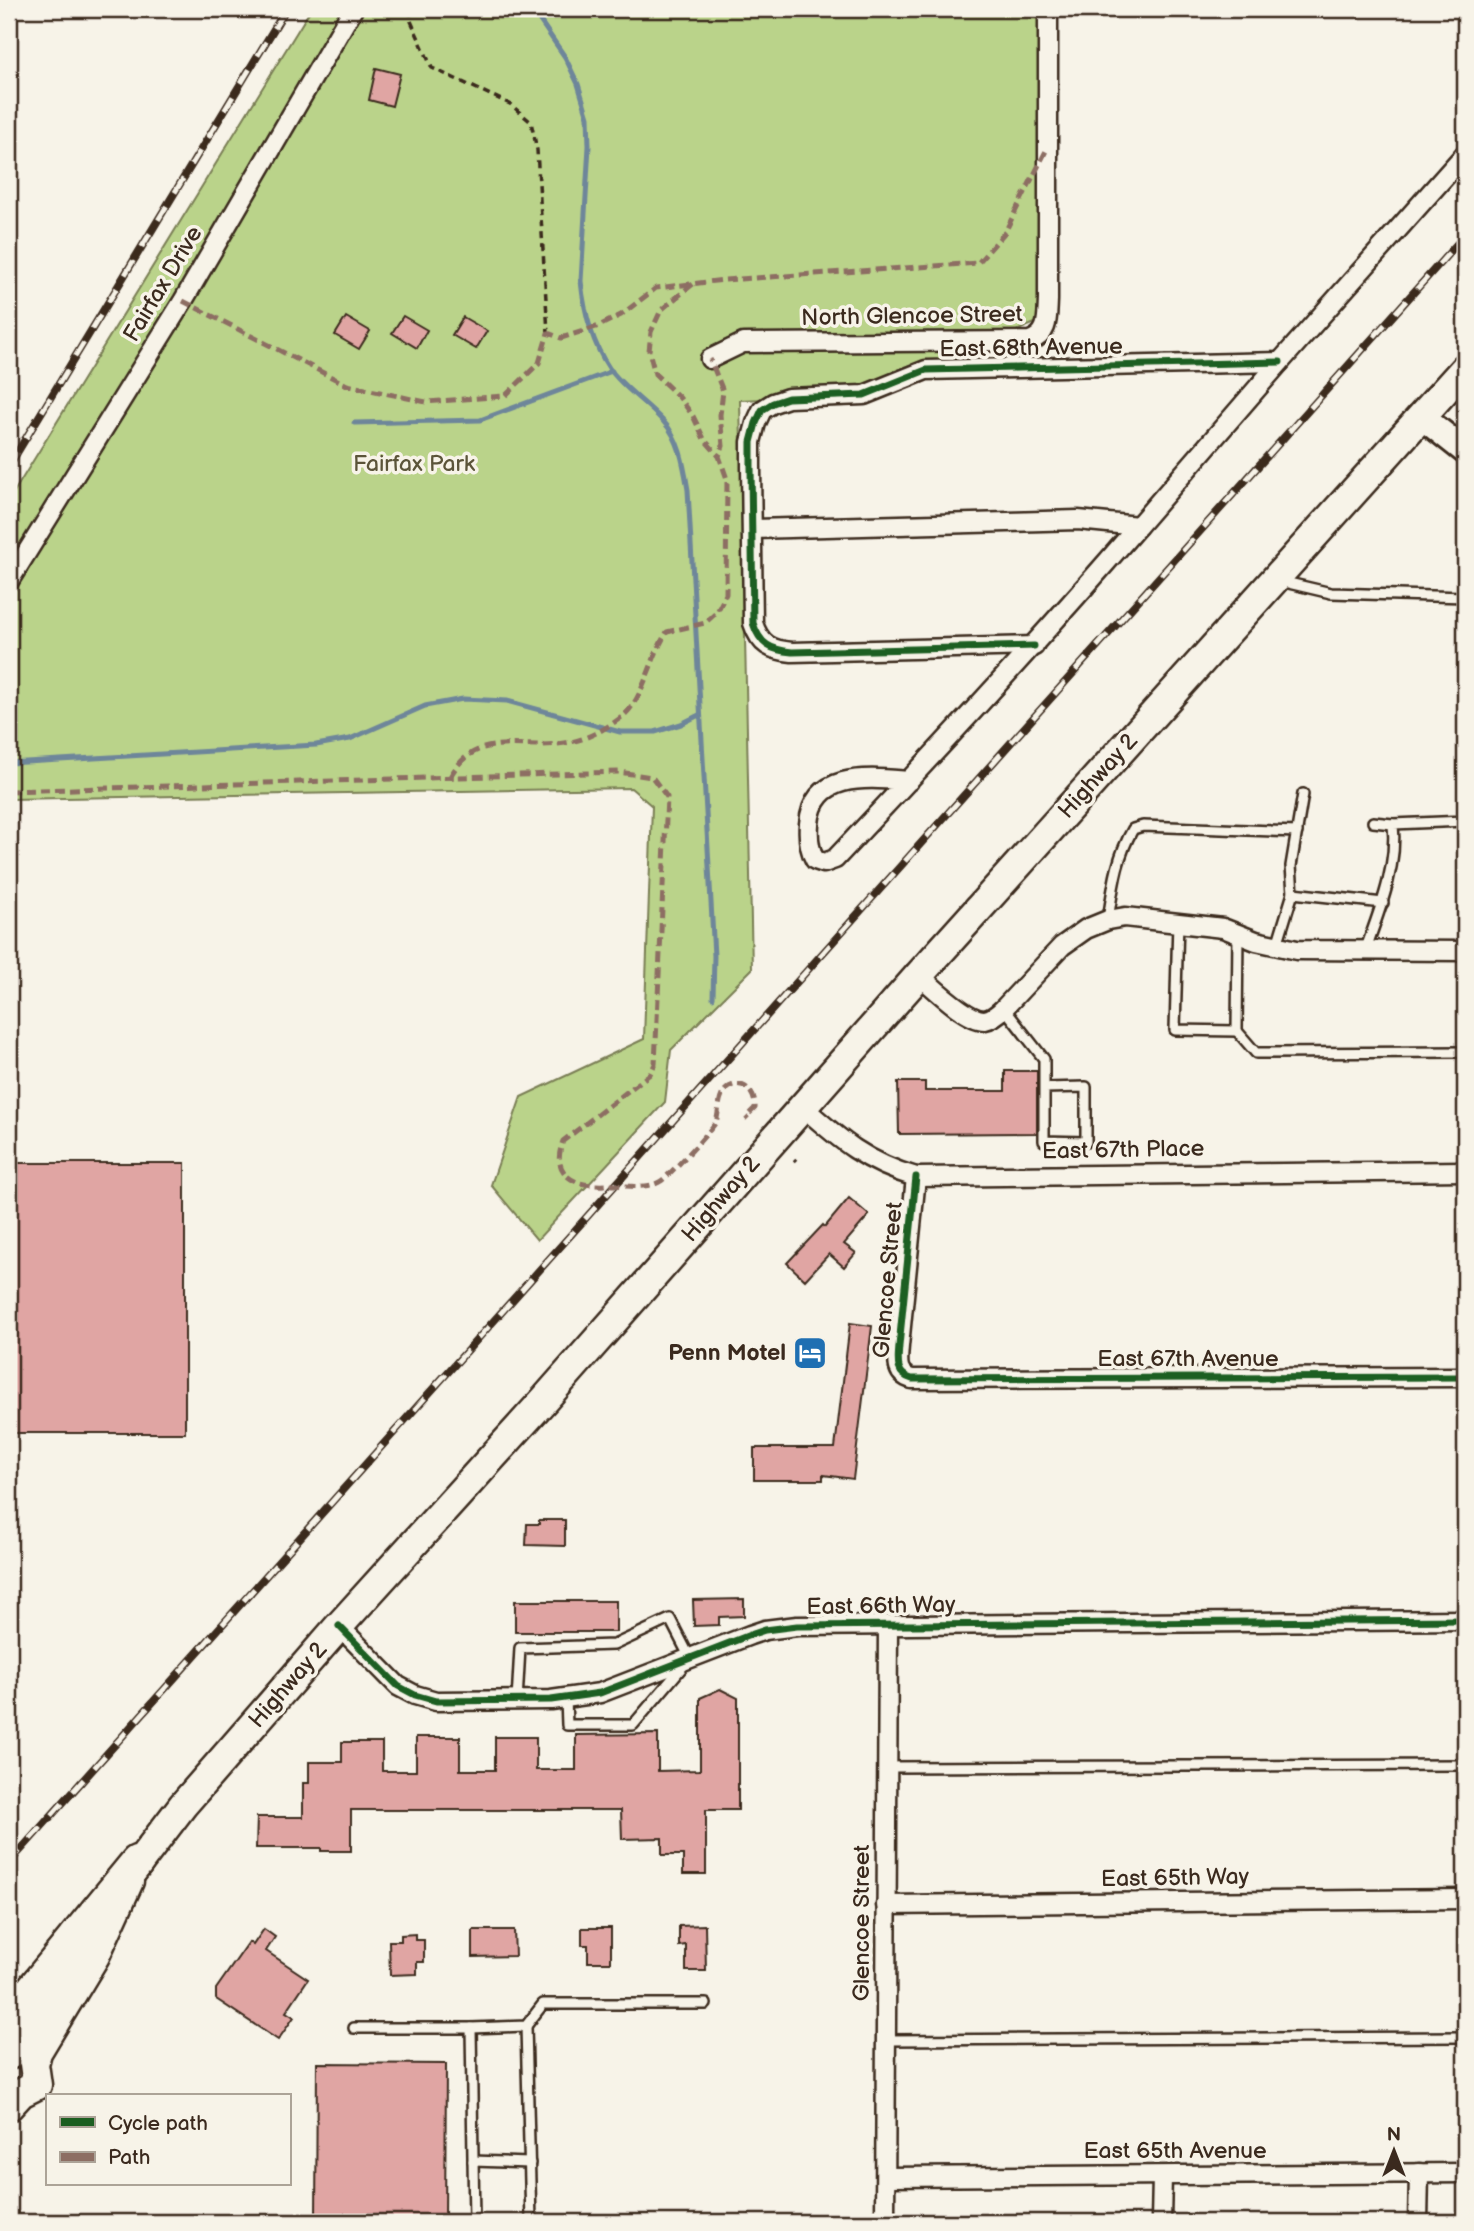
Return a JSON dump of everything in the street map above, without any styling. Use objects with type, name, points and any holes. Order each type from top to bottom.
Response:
[{"type":"highway","points":[[9,2018],[138,1862]]},
{"type":"main road","name":"Highway 2","points":[[9,2055],[138,1862],[183,1805],[919,975],[1465,368]]},
{"type":"main road","points":[[9,2106],[21,2093],[37,2085],[34,2064],[37,2052],[95,1956],[138,1862]]},
{"type":"street","name":"Fairfax Drive","points":[[9,580],[183,301],[353,9]]},
{"type":"street","name":"North Glencoe Street","points":[[710,359],[743,343],[1030,341],[1039,337],[1045,329],[1048,300],[1048,9]]},
{"type":"street","points":[[909,781],[853,779],[826,789],[816,799],[810,814],[810,850],[815,860],[824,863],[835,859],[909,781],[1034,646],[1465,154]]},
{"type":"street","name":"East 68th Avenue","points":[[753,529],[751,442],[756,422],[762,410],[788,398],[864,395],[926,370],[1280,362]]},
{"type":"street","points":[[1422,417],[1465,451]]},
{"type":"street","points":[[1034,646],[792,652],[771,649],[761,642],[753,623],[753,529],[1078,520],[1138,526]]},
{"type":"street","points":[[919,975],[971,1018],[984,1020],[995,1016],[1004,1008],[1062,946],[1086,929],[1108,920],[1125,917],[1223,928],[1256,941],[1297,950],[1465,951]]},
{"type":"street","name":"East 67th Place","points":[[803,1107],[830,1132],[864,1157],[916,1177],[1465,1171]]},
{"type":"street","name":"Glencoe Street","points":[[912,1379],[900,1374],[898,1346],[916,1177]]},
{"type":"street","name":"East 67th Avenue","points":[[912,1379],[1465,1377]]},
{"type":"street","name":"East 66th Way","points":[[339,1626],[398,1686],[415,1696],[436,1701],[517,1701],[566,1699],[609,1690],[765,1630],[797,1626],[1465,1620]]},
{"type":"street","name":"Glencoe Street","points":[[885,2222],[888,1625]]},
{"type":"street","name":"East 65th Way","points":[[886,1905],[1465,1899]]},
{"type":"street","points":[[1419,2173],[1419,2222]]},
{"type":"street","name":"East 65th Avenue","points":[[886,2177],[1465,2173]]},
{"type":"street","points":[[1161,2222],[1162,2176]]},
{"type":"lane","points":[[1275,579],[1331,593],[1465,597]]},
{"type":"lane","points":[[1277,945],[1293,893],[1291,866],[1303,794]]},
{"type":"lane","points":[[1373,822],[1394,824],[1465,821]]},
{"type":"lane","points":[[1365,951],[1383,903],[1395,840],[1394,824]]},
{"type":"lane","points":[[1108,920],[1115,872],[1123,846],[1133,829],[1143,826],[1297,832]]},
{"type":"lane","points":[[1293,893],[1383,903]]},
{"type":"lane","points":[[1178,922],[1175,1030],[1237,1031]]},
{"type":"lane","points":[[1238,933],[1237,1031],[1256,1053],[1465,1052]]},
{"type":"lane","points":[[1004,1008],[1044,1059],[1044,1088],[1044,1141],[1086,1142],[1086,1087],[1044,1088]]},
{"type":"lane","points":[[517,1701],[520,1648],[614,1645],[670,1619],[690,1658],[633,1725],[567,1726],[566,1699]]},
{"type":"lane","points":[[887,1767],[1465,1765]]},
{"type":"lane","points":[[531,2222],[526,2026],[544,2004],[706,2004]]},
{"type":"lane","points":[[354,2028],[526,2026]]},
{"type":"lane","points":[[471,2028],[474,2222]]},
{"type":"lane","points":[[886,2040],[1465,2037]]},
{"type":"lane","points":[[473,2161],[530,2163]]},
{"type":"path","points":[[410,9],[411,21],[432,68],[509,104],[531,122],[537,150],[548,334]]},
{"type":"green space","name":"Fairfax Park","points":[[311,9],[1048,9],[1047,318],[864,395],[740,400],[752,969],[671,1050],[665,1102],[537,1240],[491,1185],[521,1097],[644,1039],[652,806],[631,788],[9,799],[9,500]]},
{"type":"building","points":[[376,68],[400,74],[392,106],[369,100]]},
{"type":"building","points":[[403,316],[427,330],[417,348],[392,333]]},
{"type":"building","points":[[346,317],[370,331],[359,349],[335,335]]},
{"type":"building","points":[[463,317],[487,331],[476,349],[452,335]]},
{"type":"building","points":[[1005,1071],[1037,1071],[1037,1133],[899,1134],[898,1082],[925,1082],[925,1091],[1005,1091]]},
{"type":"building","points":[[9,1163],[185,1163],[185,1433],[9,1433]]},
{"type":"building","points":[[849,1198],[869,1215],[844,1244],[856,1253],[844,1267],[829,1254],[805,1280],[787,1263],[823,1225],[825,1227]]},
{"type":"building","points":[[850,1323],[872,1326],[853,1479],[823,1475],[823,1480],[754,1480],[754,1448],[835,1448]]},
{"type":"building","points":[[539,1520],[565,1520],[565,1546],[526,1545],[527,1524],[539,1524]]},
{"type":"building","points":[[744,1599],[744,1616],[719,1617],[719,1625],[694,1626],[693,1600]]},
{"type":"building","points":[[515,1601],[616,1601],[616,1632],[515,1632]]},
{"type":"building","points":[[720,1689],[738,1698],[738,1810],[706,1810],[706,1874],[683,1874],[683,1855],[662,1855],[662,1838],[622,1839],[621,1810],[351,1810],[351,1851],[256,1848],[257,1817],[303,1817],[303,1783],[309,1783],[309,1762],[342,1762],[342,1742],[382,1742],[382,1771],[416,1771],[416,1737],[460,1737],[460,1770],[495,1770],[495,1737],[536,1737],[536,1770],[576,1770],[576,1735],[658,1734],[658,1771],[700,1770],[700,1698]]},
{"type":"building","points":[[705,1925],[706,1971],[686,1971],[686,1945],[679,1946],[679,1926]]},
{"type":"building","points":[[582,1928],[611,1928],[611,1962],[588,1962],[588,1945],[582,1945]]},
{"type":"building","points":[[264,1929],[275,1937],[266,1951],[308,1979],[286,2012],[294,2017],[278,2040],[216,1999],[216,1989],[249,1942],[253,1945]]},
{"type":"building","points":[[473,1930],[514,1930],[515,1956],[473,1957]]},
{"type":"building","points":[[415,1934],[415,1940],[424,1940],[424,1962],[417,1962],[417,1974],[390,1975],[389,1941],[401,1941],[401,1935]]},
{"type":"building","points":[[317,2063],[446,2064],[445,2222],[316,2222]]},
{"type":"waterway","points":[[532,9],[565,57],[578,84],[588,117],[589,146],[581,281],[590,326],[609,368],[669,428],[685,472],[714,956],[713,998]]},
{"type":"waterway","points":[[354,423],[480,420],[612,371]]},
{"type":"waterway","points":[[9,763],[316,745],[350,739],[425,706],[463,699],[507,701],[620,732],[655,732],[699,715]]},
{"type":"railway","points":[[9,466],[286,9]]},
{"type":"railway","points":[[9,1863],[1465,235]]},
{"type":"marked path","points":[[183,301],[347,385],[426,402],[505,396],[539,363],[548,333],[561,338],[599,326],[621,315],[656,288],[724,280],[978,263],[1005,232],[1048,147]]},
{"type":"marked path","points":[[693,284],[661,310],[651,332],[649,351],[655,374],[679,397],[693,416],[704,439],[719,456]]},
{"type":"marked path","points":[[450,777],[461,762],[486,747],[573,742],[610,725],[623,716],[636,700],[667,632],[705,623],[717,612],[726,594],[727,479],[719,456],[723,446],[720,415],[723,391],[710,359]]},
{"type":"marked path","points":[[9,791],[619,772],[652,777],[667,797],[655,1064],[650,1074],[563,1141],[559,1155],[560,1164],[567,1176],[583,1184],[656,1184],[665,1178],[713,1126],[721,1098],[729,1087],[744,1086],[751,1093],[755,1108],[746,1117],[748,1119]]},
{"type":"cycle path","points":[[1034,646],[792,652],[767,645],[759,637],[753,623],[751,442],[762,410],[788,398],[864,395],[926,370],[1280,362]]},
{"type":"cycle path","points":[[916,1177],[898,1357],[900,1370],[912,1379],[1465,1377]]},
{"type":"cycle path","points":[[339,1626],[398,1686],[415,1695],[436,1701],[551,1700],[600,1693],[750,1635],[797,1626],[1465,1620]]},
{"type":"place","name":"Penn Motel","points":[[810,1353]]}]
